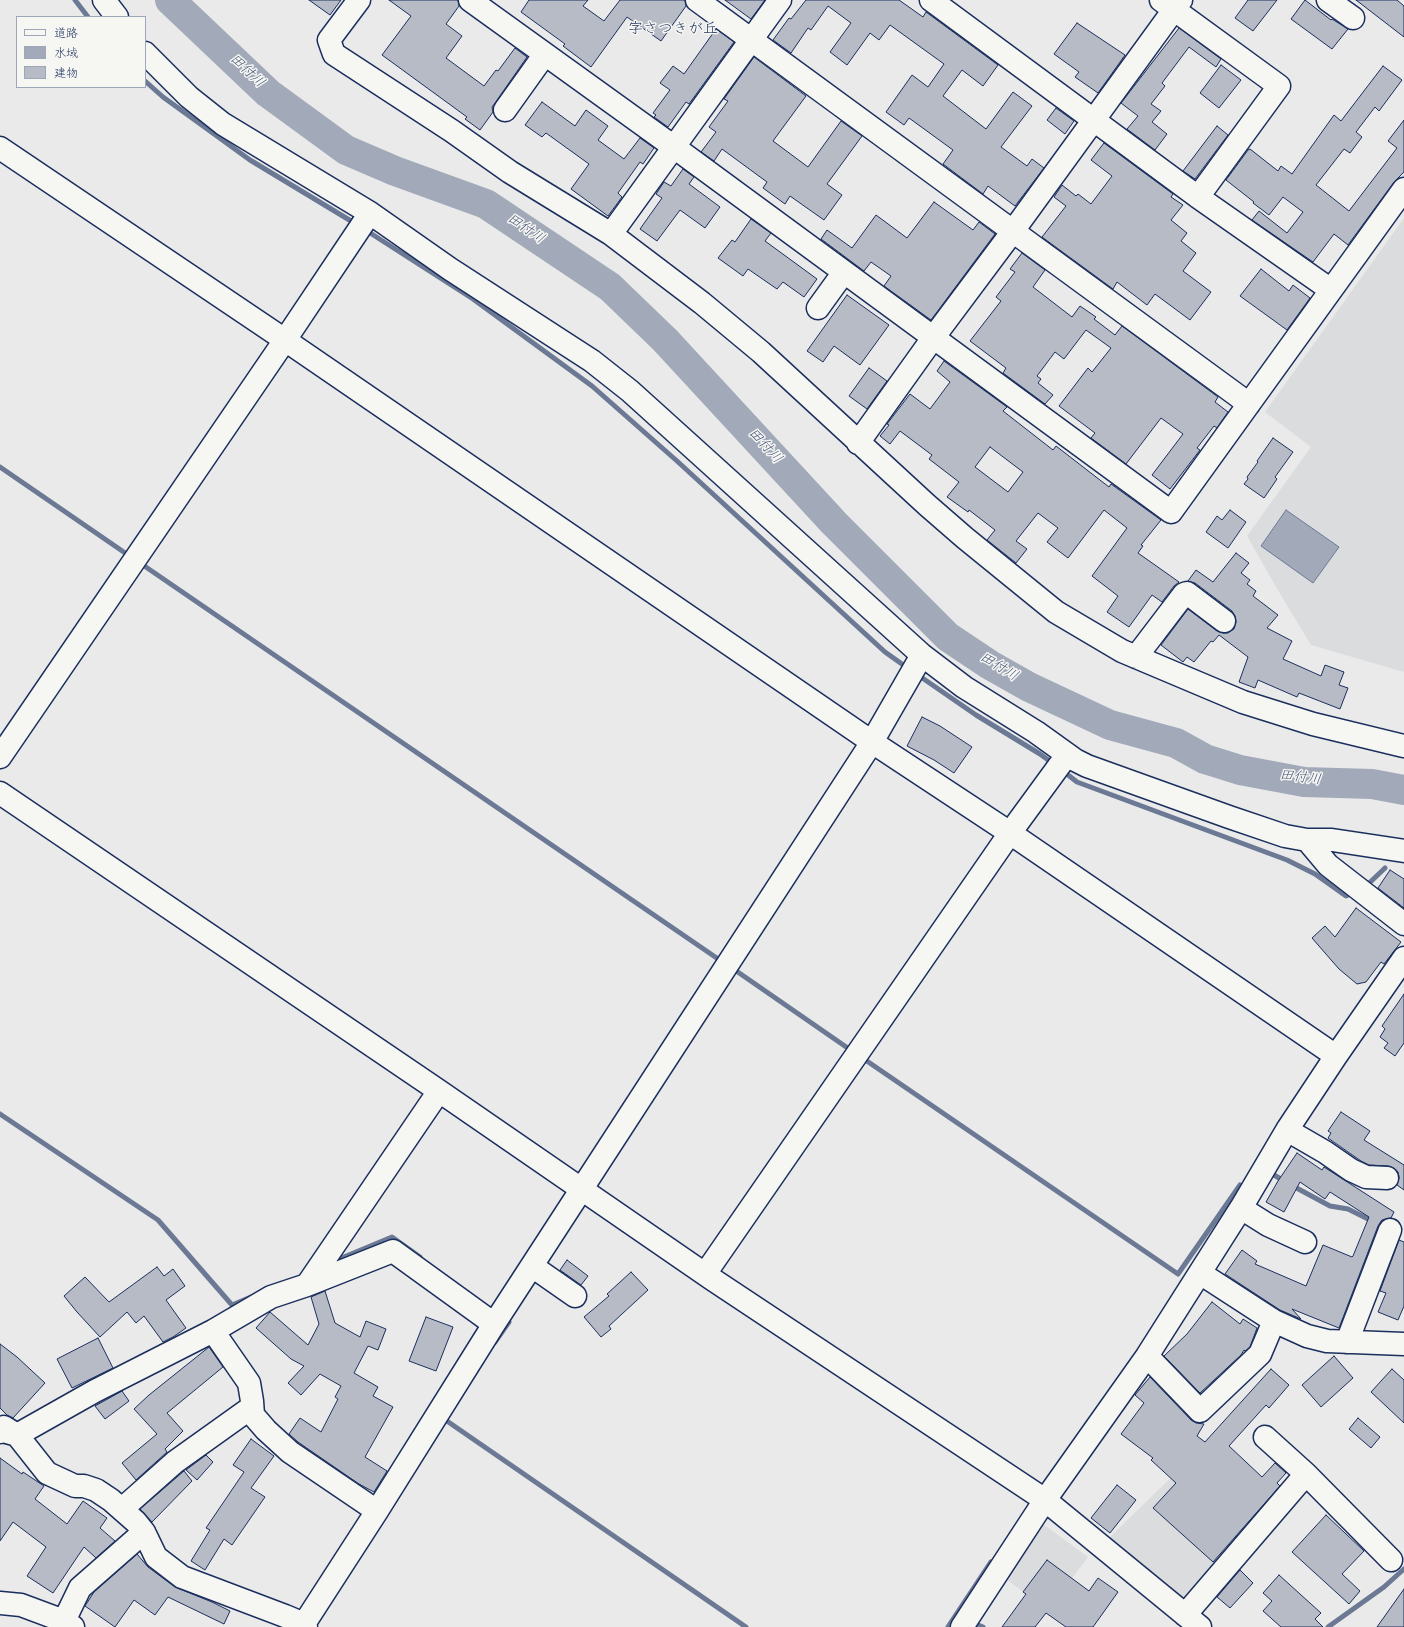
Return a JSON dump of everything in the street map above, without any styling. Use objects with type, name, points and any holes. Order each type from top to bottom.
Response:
[{"type":"street","points":[[104,0],[116,16]]},
{"type":"street","points":[[359,0],[329,40],[334,54],[446,126],[510,172],[612,234],[702,303],[749,342],[858,443],[965,538],[1056,612],[1122,651],[1243,702],[1313,724],[1404,746]]},
{"type":"street","points":[[470,0],[674,147],[1171,512],[1404,188]]},
{"type":"street","points":[[697,0],[1249,404]]},
{"type":"street","points":[[612,234],[780,0]]},
{"type":"street","points":[[931,0],[1198,197],[1331,290]]},
{"type":"street","points":[[1328,0],[1353,18]]},
{"type":"street","points":[[858,443],[933,338],[1094,121],[1172,3],[1279,86],[1198,197]]},
{"type":"street","points":[[146,54],[189,97],[223,124],[370,213],[450,269],[592,361],[630,391],[922,654],[964,687],[1036,732],[1068,755],[1087,766],[1285,836],[1307,840],[1332,840],[1404,851]]},
{"type":"street","points":[[505,110],[545,54]]},
{"type":"street","points":[[0,148],[285,340],[872,742],[1336,1056]]},
{"type":"street","points":[[0,757],[370,213]]},
{"type":"street","points":[[818,308],[844,272]]},
{"type":"street","points":[[1136,657],[1184,594],[1187,593],[1224,621]]},
{"type":"street","points":[[494,1324],[393,1251],[307,1285],[271,1297],[213,1331],[95,1391],[6,1430],[47,1473],[75,1486],[84,1486],[96,1490],[122,1509],[144,1532],[156,1557],[182,1577],[305,1626],[494,1324],[872,742],[922,654]]},
{"type":"street","points":[[705,1274],[1010,834],[1068,755]]},
{"type":"street","points":[[0,793],[439,1091],[705,1274],[1045,1500],[1193,1621],[1306,1474]]},
{"type":"street","points":[[1307,840],[1328,865],[1404,924]]},
{"type":"street","points":[[962,1627],[1045,1500],[1147,1356],[1241,1208],[1287,1130],[1404,958]]},
{"type":"street","points":[[307,1285],[439,1091]]},
{"type":"street","points":[[1287,1130],[1325,1152],[1350,1170],[1366,1177],[1387,1178]]},
{"type":"street","points":[[1241,1208],[1268,1225],[1305,1242]]},
{"type":"street","points":[[1348,1342],[1390,1230]]},
{"type":"street","points":[[532,1266],[575,1296]]},
{"type":"street","points":[[1200,1273],[1274,1321],[1307,1336],[1328,1341],[1404,1344]]},
{"type":"street","points":[[1147,1356],[1200,1411],[1260,1354],[1274,1321]]},
{"type":"street","points":[[213,1331],[249,1383],[253,1415],[266,1430],[290,1452],[377,1511]]},
{"type":"street","points":[[122,1509],[175,1462],[252,1407]]},
{"type":"street","points":[[1265,1437],[1306,1474],[1391,1560]]},
{"type":"street","points":[[0,1603],[21,1605],[68,1624],[80,1588],[144,1532]]},
{"type":"shaded area","points":[[1404,218],[1404,672],[1311,645],[1247,536],[1311,447],[1265,412]]},
{"type":"shaded area","points":[[1190,1459],[1256,1520],[1180,1605],[1107,1540]]},
{"type":"shaded area","points":[[1039,1521],[1088,1557],[1048,1610],[999,1574]]},
{"type":"water","points":[[1286,510],[1339,547],[1313,583],[1261,546]]},
{"type":"building","points":[[309,0],[341,0],[330,15]]},
{"type":"building","points":[[389,0],[458,0],[459,6],[446,24],[462,36],[446,58],[484,86],[496,70],[498,71],[515,48],[527,57],[492,107],[493,112],[480,130],[465,119],[467,117],[382,55],[411,16]]},
{"type":"building","points":[[529,0],[588,0],[583,6],[604,21],[620,0],[685,0],[686,6],[661,41],[627,17],[591,67],[563,46],[565,44],[521,12]]},
{"type":"building","points":[[725,0],[765,0],[751,19]]},
{"type":"building","points":[[806,0],[899,0],[923,17],[926,12],[998,65],[983,86],[962,70],[943,96],[986,129],[1013,92],[1032,106],[1001,147],[1027,166],[1032,159],[1044,168],[1015,206],[988,186],[983,194],[943,164],[953,150],[909,118],[904,125],[886,112],[912,75],[928,87],[944,64],[890,25],[879,40],[870,33],[847,65],[830,52],[851,23],[828,6],[811,30],[808,28],[791,53],[773,40],[789,18],[791,19]]},
{"type":"building","points":[[1248,0],[1277,0],[1253,31],[1235,18]]},
{"type":"building","points":[[1305,0],[1331,20],[1332,19],[1348,29],[1332,49],[1291,19]]},
{"type":"building","points":[[1356,0],[1397,0],[1404,6],[1404,37]]},
{"type":"building","points":[[1077,23],[1125,55],[1098,93],[1075,77],[1079,72],[1054,54]]},
{"type":"building","points":[[1179,28],[1221,59],[1216,67],[1189,47],[1162,83],[1165,86],[1151,104],[1161,111],[1152,122],[1167,134],[1155,150],[1127,129],[1138,116],[1121,103]]},
{"type":"building","points":[[716,29],[734,42],[689,104],[686,102],[668,127],[654,117],[656,115],[653,113],[670,90],[660,83],[673,66],[684,74]]},
{"type":"building","points":[[754,57],[806,96],[773,141],[808,167],[841,121],[862,136],[827,184],[842,195],[824,220],[790,196],[785,204],[763,188],[767,182],[722,149],[714,161],[701,152],[716,132],[709,127],[728,101],[724,99]]},
{"type":"building","points":[[1221,65],[1241,80],[1219,108],[1200,93]]},
{"type":"building","points":[[1383,66],[1402,80],[1379,111],[1375,107],[1356,132],[1362,137],[1350,153],[1344,149],[1316,185],[1349,211],[1397,148],[1388,141],[1404,120],[1404,172],[1394,182],[1348,245],[1334,234],[1313,262],[1252,220],[1259,211],[1287,233],[1303,212],[1283,197],[1269,215],[1226,180],[1250,149],[1278,171],[1281,166],[1292,174],[1334,115],[1341,121]]},
{"type":"building","points":[[542,102],[575,126],[586,110],[608,126],[598,140],[624,159],[640,138],[654,148],[643,164],[640,162],[618,193],[622,197],[608,216],[571,189],[589,164],[546,133],[542,137],[525,125]]},
{"type":"building","points":[[1056,108],[1074,121],[1065,134],[1047,120]]},
{"type":"building","points":[[1217,126],[1228,135],[1195,179],[1183,171]]},
{"type":"building","points":[[1104,143],[1173,194],[1171,197],[1183,205],[1171,220],[1187,233],[1181,241],[1196,253],[1183,271],[1211,292],[1190,320],[1155,294],[1147,305],[1117,282],[1113,289],[1042,237],[1066,206],[1054,197],[1062,185],[1076,196],[1078,194],[1091,204],[1112,176],[1091,160]]},
{"type":"building","points":[[683,169],[694,177],[689,184],[720,207],[705,228],[680,210],[657,241],[640,229],[662,198],[656,194],[664,182],[671,186]]},
{"type":"building","points":[[934,202],[973,230],[979,222],[995,234],[931,320],[884,286],[891,276],[871,262],[864,271],[821,239],[827,230],[852,248],[876,215],[907,238]]},
{"type":"building","points":[[751,219],[771,233],[765,241],[817,279],[804,297],[783,282],[777,289],[748,269],[743,276],[718,258],[732,240],[735,242]]},
{"type":"building","points":[[1022,253],[1045,270],[1033,287],[1072,317],[1080,306],[1096,317],[1094,319],[1115,335],[1122,326],[1218,397],[1215,402],[1228,412],[1217,428],[1214,426],[1197,448],[1200,450],[1170,489],[1152,475],[1183,434],[1161,418],[1126,464],[1091,438],[1095,433],[1059,406],[1088,368],[1092,372],[1111,348],[1086,330],[1064,359],[1055,352],[1037,376],[1041,379],[1038,383],[1053,395],[1045,404],[1003,373],[1006,368],[970,341],[1001,301],[996,297],[1015,272],[1010,269]]},
{"type":"building","points":[[1261,269],[1289,291],[1293,285],[1310,298],[1287,330],[1240,296]]},
{"type":"building","points":[[847,295],[889,325],[860,365],[834,346],[823,362],[807,351]]},
{"type":"building","points":[[944,361],[1007,407],[1003,411],[1053,450],[1056,446],[1109,487],[1111,484],[1161,520],[1141,545],[1143,546],[1138,553],[1179,582],[1174,586],[1162,602],[1152,595],[1129,627],[1107,612],[1118,596],[1092,576],[1127,528],[1104,510],[1068,558],[1047,542],[1058,528],[1038,513],[1016,541],[1027,549],[1016,563],[987,540],[995,530],[969,510],[968,512],[947,497],[959,482],[929,459],[932,455],[900,431],[890,444],[880,436],[889,425],[887,424],[910,394],[930,409],[950,382],[937,371]],"holes":[[[990,447],[1023,472],[1008,492],[975,467]]]},
{"type":"building","points":[[869,368],[887,381],[867,409],[849,396]]},
{"type":"building","points":[[1273,438],[1293,452],[1275,477],[1277,479],[1264,498],[1244,484],[1248,479],[1247,477],[1258,462],[1257,461]]},
{"type":"building","points":[[1230,510],[1246,522],[1228,548],[1206,532],[1217,516],[1222,520]]},
{"type":"building","points":[[1236,553],[1249,563],[1241,573],[1250,580],[1247,584],[1256,591],[1253,596],[1278,615],[1267,628],[1292,641],[1283,659],[1321,676],[1325,665],[1344,672],[1339,685],[1348,688],[1340,709],[1299,693],[1297,697],[1258,680],[1255,688],[1239,682],[1248,657],[1219,635],[1213,642],[1211,641],[1194,662],[1187,657],[1183,662],[1161,645],[1188,609],[1217,631],[1228,633],[1234,629],[1236,622],[1232,611],[1195,583],[1188,581],[1196,570],[1213,582]]},
{"type":"building","points":[[922,717],[940,726],[972,747],[954,773],[934,760],[907,746]]},
{"type":"building","points":[[1390,870],[1404,879],[1404,908],[1378,888]]},
{"type":"building","points":[[1356,908],[1401,942],[1384,964],[1381,962],[1366,982],[1357,984],[1339,969],[1312,938],[1325,926],[1335,937]]},
{"type":"building","points":[[1404,994],[1404,1043],[1395,1056],[1384,1048],[1388,1043],[1380,1037],[1385,1029],[1382,1026]]},
{"type":"building","points":[[1341,1112],[1370,1131],[1364,1140],[1404,1165],[1404,1190],[1397,1185],[1399,1178],[1398,1172],[1394,1168],[1388,1166],[1369,1165],[1328,1138],[1331,1133],[1328,1131]]},
{"type":"building","points":[[1297,1153],[1322,1170],[1324,1167],[1394,1212],[1391,1218],[1382,1220],[1378,1226],[1339,1328],[1292,1309],[1301,1319],[1280,1310],[1225,1274],[1242,1250],[1257,1261],[1255,1264],[1306,1286],[1323,1245],[1352,1257],[1353,1256],[1369,1217],[1330,1192],[1325,1199],[1300,1182],[1284,1212],[1266,1202]]},
{"type":"building","points":[[1399,1240],[1404,1242],[1404,1306],[1398,1320],[1378,1312],[1386,1293],[1380,1291]]},
{"type":"building","points":[[567,1260],[588,1276],[581,1285],[560,1270]]},
{"type":"building","points":[[157,1267],[164,1276],[173,1269],[185,1286],[166,1300],[186,1328],[163,1342],[144,1316],[136,1323],[127,1312],[100,1337],[64,1296],[85,1277],[109,1302]]},
{"type":"building","points":[[631,1272],[648,1290],[609,1326],[611,1329],[601,1337],[584,1317],[609,1296],[607,1294]]},
{"type":"building","points":[[325,1291],[335,1323],[360,1337],[366,1321],[386,1329],[378,1350],[368,1346],[354,1373],[378,1387],[373,1396],[393,1407],[365,1457],[387,1471],[374,1492],[359,1484],[298,1442],[289,1434],[300,1418],[321,1432],[338,1399],[335,1397],[341,1386],[320,1374],[301,1395],[288,1383],[304,1366],[291,1359],[256,1328],[270,1312],[308,1345],[319,1324],[311,1297]]},
{"type":"building","points":[[1212,1302],[1240,1324],[1243,1319],[1257,1328],[1250,1347],[1245,1351],[1244,1350],[1241,1355],[1200,1393],[1164,1356],[1187,1334]]},
{"type":"building","points":[[426,1317],[453,1327],[436,1371],[409,1361]]},
{"type":"building","points":[[98,1338],[113,1368],[72,1388],[57,1359]]},
{"type":"building","points":[[0,1344],[17,1357],[45,1383],[13,1418],[7,1415],[0,1408]]},
{"type":"building","points":[[209,1347],[223,1367],[167,1413],[183,1431],[165,1449],[167,1452],[136,1480],[122,1463],[157,1434],[134,1409],[149,1395]]},
{"type":"building","points":[[1334,1356],[1353,1378],[1321,1407],[1302,1385]]},
{"type":"building","points":[[1271,1369],[1289,1385],[1269,1408],[1266,1405],[1229,1446],[1262,1477],[1275,1463],[1286,1473],[1277,1483],[1280,1486],[1213,1562],[1153,1508],[1176,1483],[1151,1460],[1153,1458],[1121,1434],[1144,1403],[1135,1395],[1150,1377],[1191,1420],[1196,1423],[1204,1424],[1197,1436],[1205,1442]]},
{"type":"building","points":[[1392,1369],[1404,1380],[1404,1423],[1371,1392]]},
{"type":"building","points":[[122,1391],[129,1401],[105,1419],[95,1406]]},
{"type":"building","points":[[1358,1418],[1380,1437],[1371,1448],[1349,1429]]},
{"type":"building","points":[[251,1439],[274,1456],[251,1488],[265,1497],[232,1545],[224,1539],[205,1570],[191,1561],[210,1530],[206,1528],[244,1472],[233,1465]]},
{"type":"building","points":[[206,1455],[213,1462],[197,1480],[186,1470]]},
{"type":"building","points":[[0,1458],[22,1474],[23,1472],[44,1486],[35,1499],[67,1524],[83,1501],[107,1518],[100,1528],[115,1541],[96,1558],[84,1547],[53,1593],[27,1576],[46,1547],[13,1522],[0,1541]]},
{"type":"building","points":[[184,1471],[192,1481],[152,1522],[140,1509]]},
{"type":"building","points":[[1117,1485],[1136,1500],[1110,1533],[1091,1518]]},
{"type":"building","points":[[1326,1515],[1364,1551],[1342,1574],[1360,1591],[1349,1604],[1292,1552]]},
{"type":"building","points":[[137,1554],[148,1567],[175,1587],[230,1611],[224,1624],[168,1597],[155,1615],[134,1600],[115,1627],[85,1606],[94,1592]]},
{"type":"building","points":[[1047,1560],[1089,1591],[1098,1578],[1118,1592],[1093,1627],[1066,1627],[1046,1613],[1035,1627],[1002,1627],[1026,1594],[1023,1592]]},
{"type":"building","points":[[1240,1570],[1253,1583],[1230,1608],[1217,1597]]},
{"type":"building","points":[[1279,1575],[1321,1613],[1315,1619],[1323,1627],[1281,1627],[1263,1611],[1272,1601],[1263,1593]]},
{"type":"building","points":[[1404,1589],[1404,1627],[1377,1627]]},
{"type":"waterway","points":[[75,0],[87,16]]},
{"type":"waterway","name":"田付川","points":[[170,0],[268,93],[346,150],[395,171],[486,204],[610,287],[665,340],[834,523],[948,637],[990,665],[1029,687],[1110,725],[1176,743],[1205,759],[1240,770],[1304,782],[1372,784],[1404,790]]},
{"type":"waterway","points":[[146,82],[163,97],[250,160],[356,224]]},
{"type":"waterway","points":[[364,229],[473,299],[592,386],[677,461],[885,652],[909,669]]},
{"type":"waterway","points":[[0,467],[131,557]]},
{"type":"waterway","points":[[140,563],[724,963]]},
{"type":"waterway","points":[[918,675],[976,715],[1040,754],[1055,765]]},
{"type":"waterway","points":[[1063,771],[1077,782],[1287,860],[1315,874],[1346,896],[1353,893]]},
{"type":"waterway","points":[[1364,888],[1385,868]]},
{"type":"waterway","points":[[732,968],[852,1051]]},
{"type":"waterway","points":[[861,1057],[1178,1274],[1240,1185],[1245,1189]]},
{"type":"waterway","points":[[0,1114],[158,1220],[232,1305],[251,1297]]},
{"type":"waterway","points":[[1269,1172],[1284,1181]]},
{"type":"waterway","points":[[1291,1185],[1330,1206],[1348,1209],[1376,1223],[1388,1224]]},
{"type":"waterway","points":[[332,1262],[392,1237],[420,1257]]},
{"type":"waterway","points":[[495,1342],[509,1322],[504,1319]]},
{"type":"waterway","points":[[445,1417],[444,1419],[746,1627]]},
{"type":"waterway","points":[[948,1627],[991,1562]]},
{"type":"waterway","points":[[1328,1627],[1384,1587],[1404,1569]]},
{"type":"waterway","points":[[971,1622],[983,1627]]},
{"type":"district","name":"字さつきが丘","points":[[673,31]]}]
